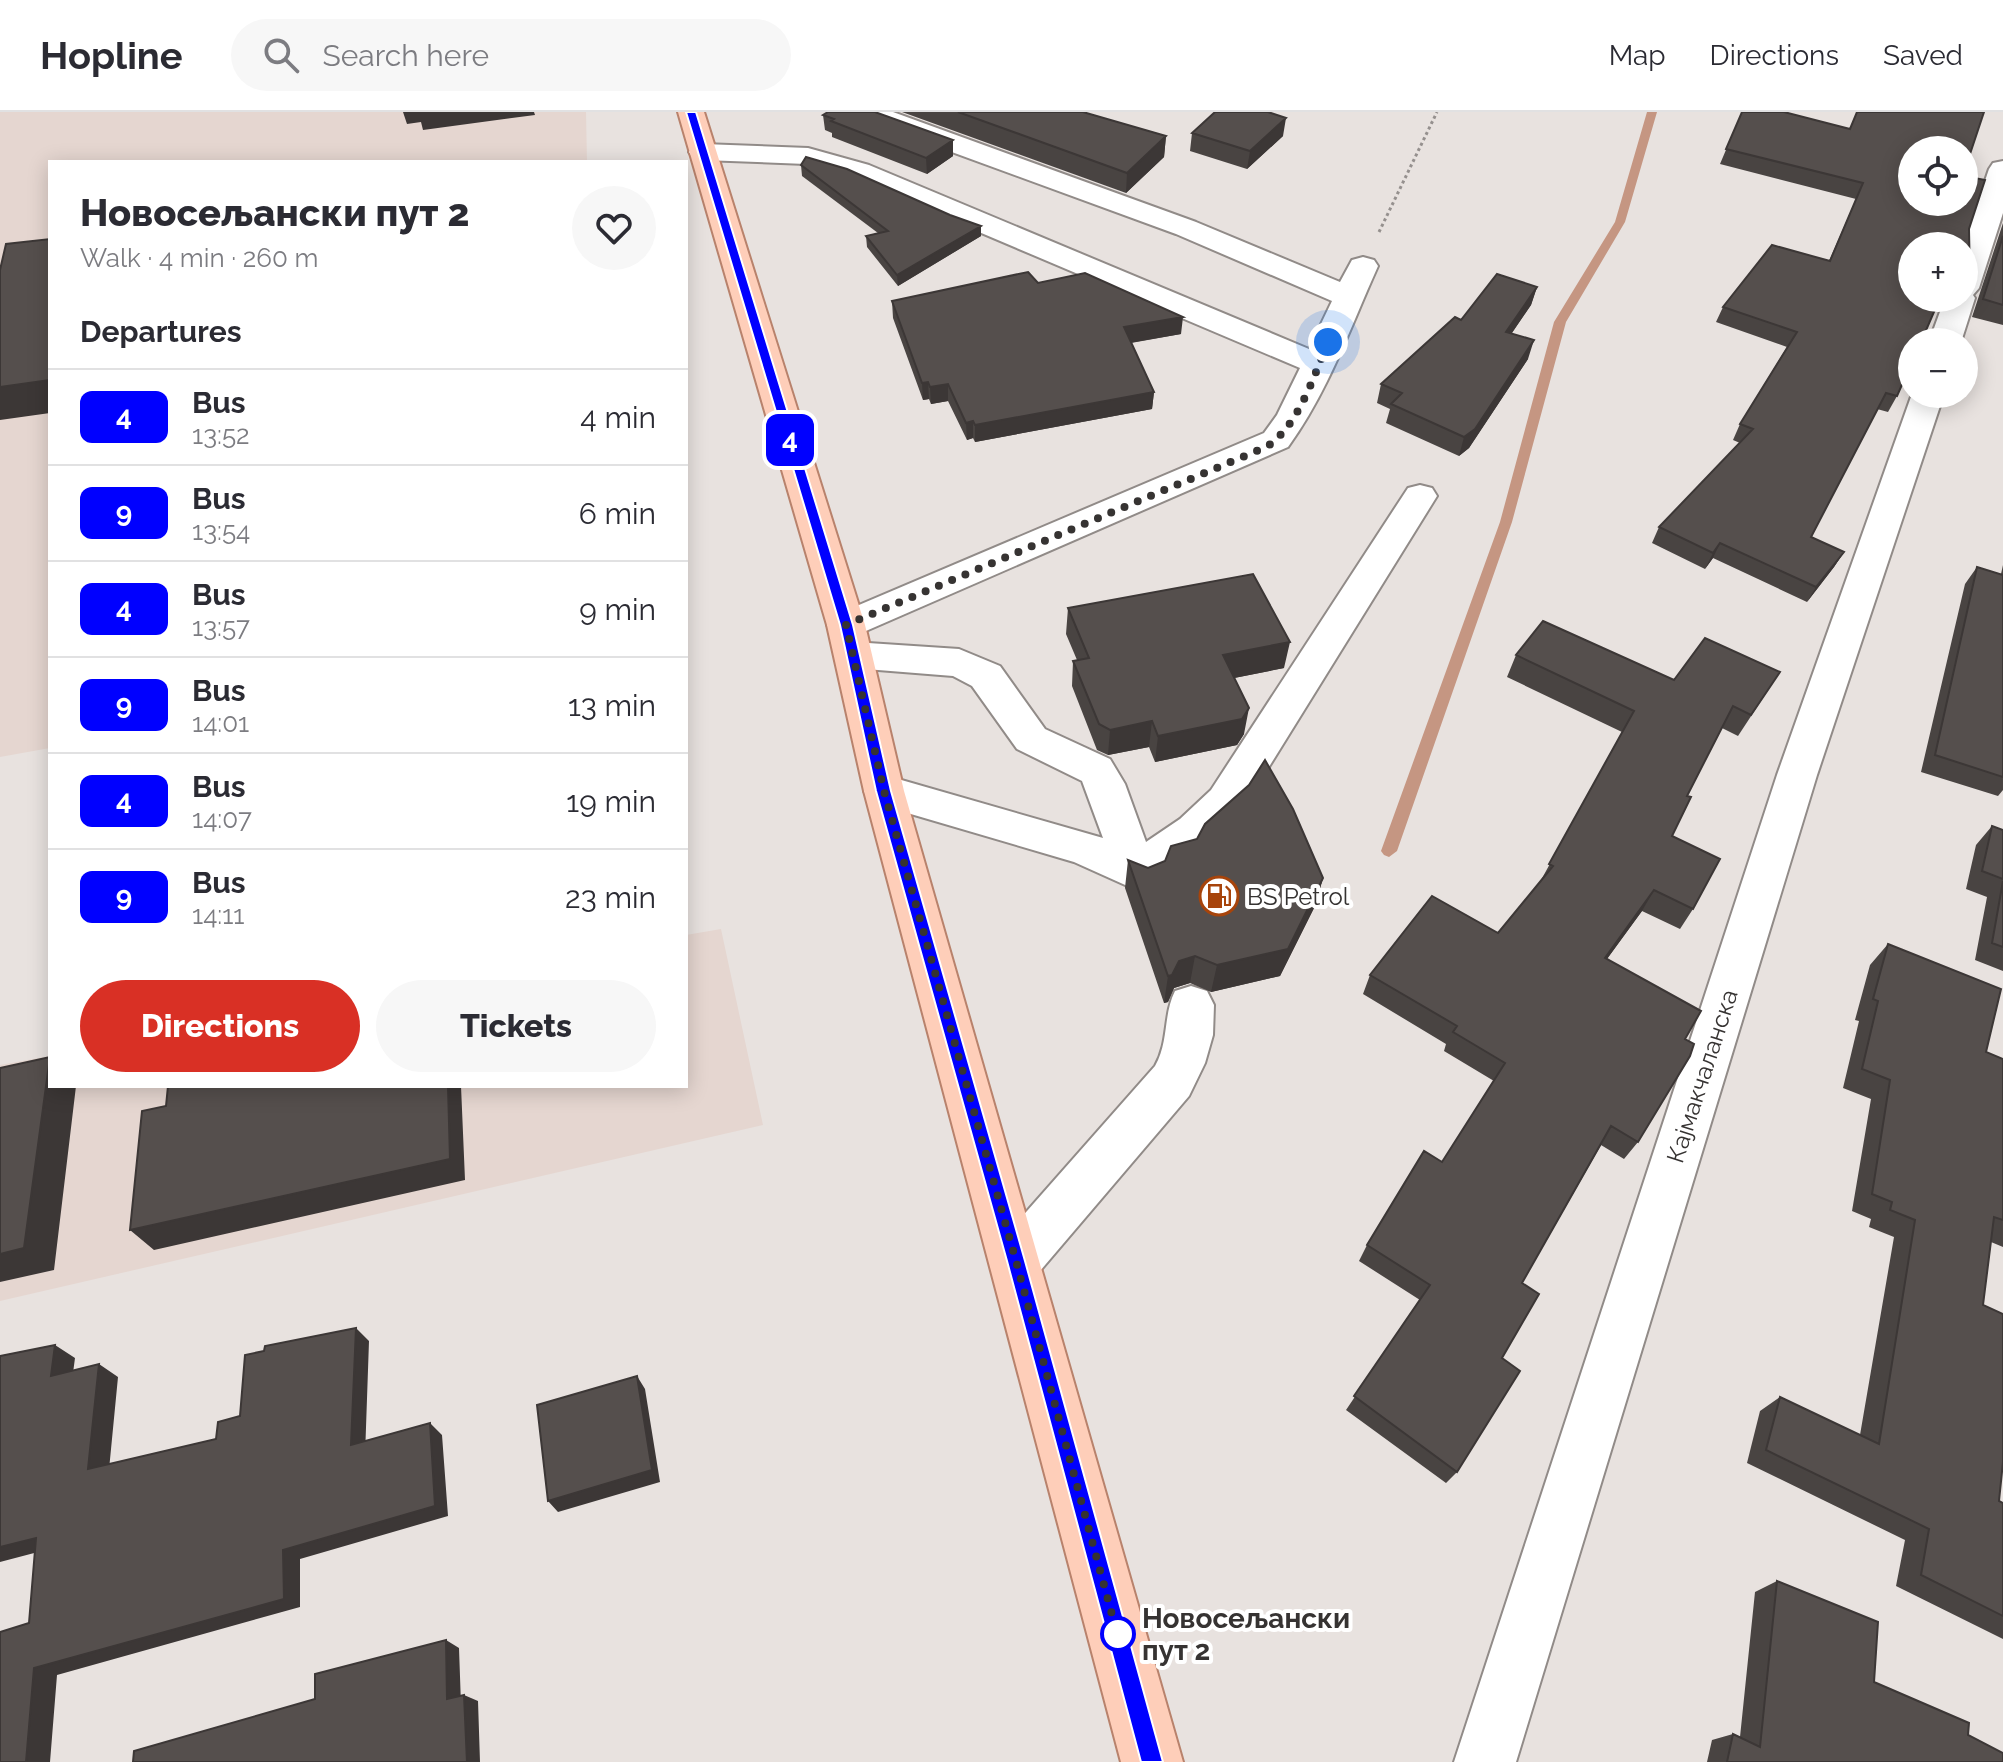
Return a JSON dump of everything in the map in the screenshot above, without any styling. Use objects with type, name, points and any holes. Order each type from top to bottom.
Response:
[{"type":"main road","points":[[697,132],[850,640],[884,791],[1152,1762]]},
{"type":"street","points":[[868,112],[1186,228],[1347,296]]},
{"type":"street","points":[[697,132],[808,156],[859,171],[1319,365]]},
{"type":"street","points":[[1978,258],[1996,219],[2003,169]]},
{"type":"street","points":[[850,640],[1276,440],[1293,417],[1319,365],[1347,296],[1363,266]]},
{"type":"street","name":"Кајмакчаланска","points":[[1485,1762],[1797,775],[1923,408]]},
{"type":"street","points":[[1139,872],[1211,819],[1226,801],[1420,496]]},
{"type":"street","points":[[850,640],[959,663],[986,676],[1031,739],[1096,770],[1105,784],[1139,872]]},
{"type":"street","points":[[884,791],[1085,849],[1139,872]]},
{"type":"street","points":[[1016,1261],[1172,1081],[1186,1055],[1193,1025],[1191,1005]]},
{"type":"path","points":[[1363,266],[1437,112]]},
{"type":"shaded area","points":[[0,112],[586,112],[587,160],[48,160],[48,748],[0,757]]},
{"type":"shaded area","points":[[721,929],[763,1125],[0,1301],[0,1065],[48,1056],[48,1088],[688,1088],[688,935]]},
{"type":"building","points":[[828,112],[875,112],[953,140],[926,158],[831,121],[834,119],[823,115]]},
{"type":"building","points":[[958,112],[1083,112],[1166,136],[1127,173]]},
{"type":"building","points":[[1215,112],[1268,112],[1286,118],[1250,151],[1192,133]]},
{"type":"building","points":[[1742,112],[1784,112],[1850,129],[1857,112],[1984,112],[1976,136],[1898,136],[1898,216],[1973,216],[1969,232],[1898,232],[1898,312],[1934,312],[1927,328],[1898,328],[1898,394],[1886,393],[1811,537],[1844,552],[1816,587],[1720,543],[1713,553],[1659,527],[1753,429],[1740,424],[1797,332],[1723,307],[1772,245],[1830,261],[1863,183],[1726,149]]},
{"type":"building","points":[[806,157],[847,169],[981,226],[897,275],[866,236],[888,231],[801,165]]},
{"type":"building","points":[[1978,179],[1985,180],[1978,201]]},
{"type":"building","points":[[2003,236],[2003,305],[1983,299]]},
{"type":"building","points":[[48,239],[48,380],[0,387],[0,270],[6,244]]},
{"type":"building","points":[[1028,272],[1038,283],[1085,273],[1183,317],[1124,327],[1154,392],[975,425],[973,421],[966,423],[948,384],[930,387],[928,382],[922,383],[892,301]]},
{"type":"building","points":[[1497,274],[1537,287],[1506,332],[1534,340],[1475,429],[1464,437],[1391,404],[1402,393],[1381,384],[1455,317],[1461,320]]},
{"type":"building","points":[[1977,567],[2003,575],[2003,777],[1935,755]]},
{"type":"building","points":[[1253,574],[1290,642],[1223,655],[1249,708],[1242,719],[1158,736],[1152,721],[1110,730],[1099,724],[1073,661],[1089,658],[1068,608]]},
{"type":"building","points":[[1543,621],[1674,680],[1705,638],[1780,672],[1751,715],[1733,706],[1687,796],[1691,797],[1672,836],[1720,859],[1693,909],[1654,890],[1605,958],[1701,1011],[1685,1039],[1694,1044],[1690,1056],[1638,1142],[1611,1126],[1522,1283],[1539,1294],[1502,1358],[1520,1371],[1457,1472],[1354,1396],[1430,1285],[1367,1245],[1424,1151],[1442,1162],[1505,1063],[1453,1032],[1457,1026],[1370,975],[1432,896],[1498,933],[1553,866],[1549,864],[1634,711],[1516,655]]},
{"type":"building","name":"BS Petrol","points":[[1265,760],[1293,809],[1323,878],[1288,949],[1217,965],[1195,956],[1179,961],[1172,975],[1168,976],[1128,860],[1148,868],[1165,861],[1171,846],[1197,839],[1205,824],[1249,785]]},
{"type":"building","points":[[1992,826],[2003,830],[2003,879],[1982,871]]},
{"type":"building","points":[[2003,881],[2003,947],[1992,943]]},
{"type":"building","points":[[1888,944],[2001,989],[1986,1052],[2003,1059],[2003,1220],[1994,1217],[1983,1305],[2003,1314],[2003,1462],[1999,1501],[2003,1503],[2003,1616],[1921,1575],[1929,1529],[1766,1450],[1780,1397],[1879,1444],[1915,1220],[1890,1210],[1892,1202],[1872,1194],[1890,1080],[1862,1069],[1878,1001],[1873,999]]},
{"type":"building","points":[[48,1057],[24,1248],[0,1254],[0,1068]]},
{"type":"building","points":[[168,1088],[448,1088],[450,1159],[130,1230],[142,1111],[166,1106]]},
{"type":"building","points":[[356,1328],[351,1445],[430,1423],[435,1506],[283,1550],[284,1599],[34,1668],[26,1762],[0,1762],[0,1632],[29,1623],[36,1538],[0,1547],[0,1356],[55,1345],[51,1376],[99,1364],[88,1469],[216,1439],[218,1422],[240,1416],[245,1355],[264,1351],[265,1346]]},
{"type":"building","points":[[637,1376],[652,1470],[548,1501],[537,1405]]},
{"type":"building","points":[[1777,1581],[1878,1622],[1874,1682],[1969,1723],[1968,1735],[2003,1753],[2003,1762],[1727,1762],[1733,1734],[1760,1747]]},
{"type":"building","points":[[446,1640],[447,1699],[464,1695],[467,1762],[133,1762],[134,1751],[315,1699],[315,1674]]},
{"type":"waterway","points":[[1389,851],[1506,522],[1560,322],[1620,222],[1652,112]]},
{"type":"bus line","name":"4","points":[[691,112],[846,625],[884,791],[1152,1762]]},
{"type":"place","name":"BS Petrol","points":[[1219,896]]},
{"type":"place","name":"Новосељански пут 2","points":[[1118,1634]]},
{"type":"route","points":[[1118,1634],[1120,1644],[884,791],[846,625],[1266,447],[1276,440],[1293,417],[1328,342]]}]
